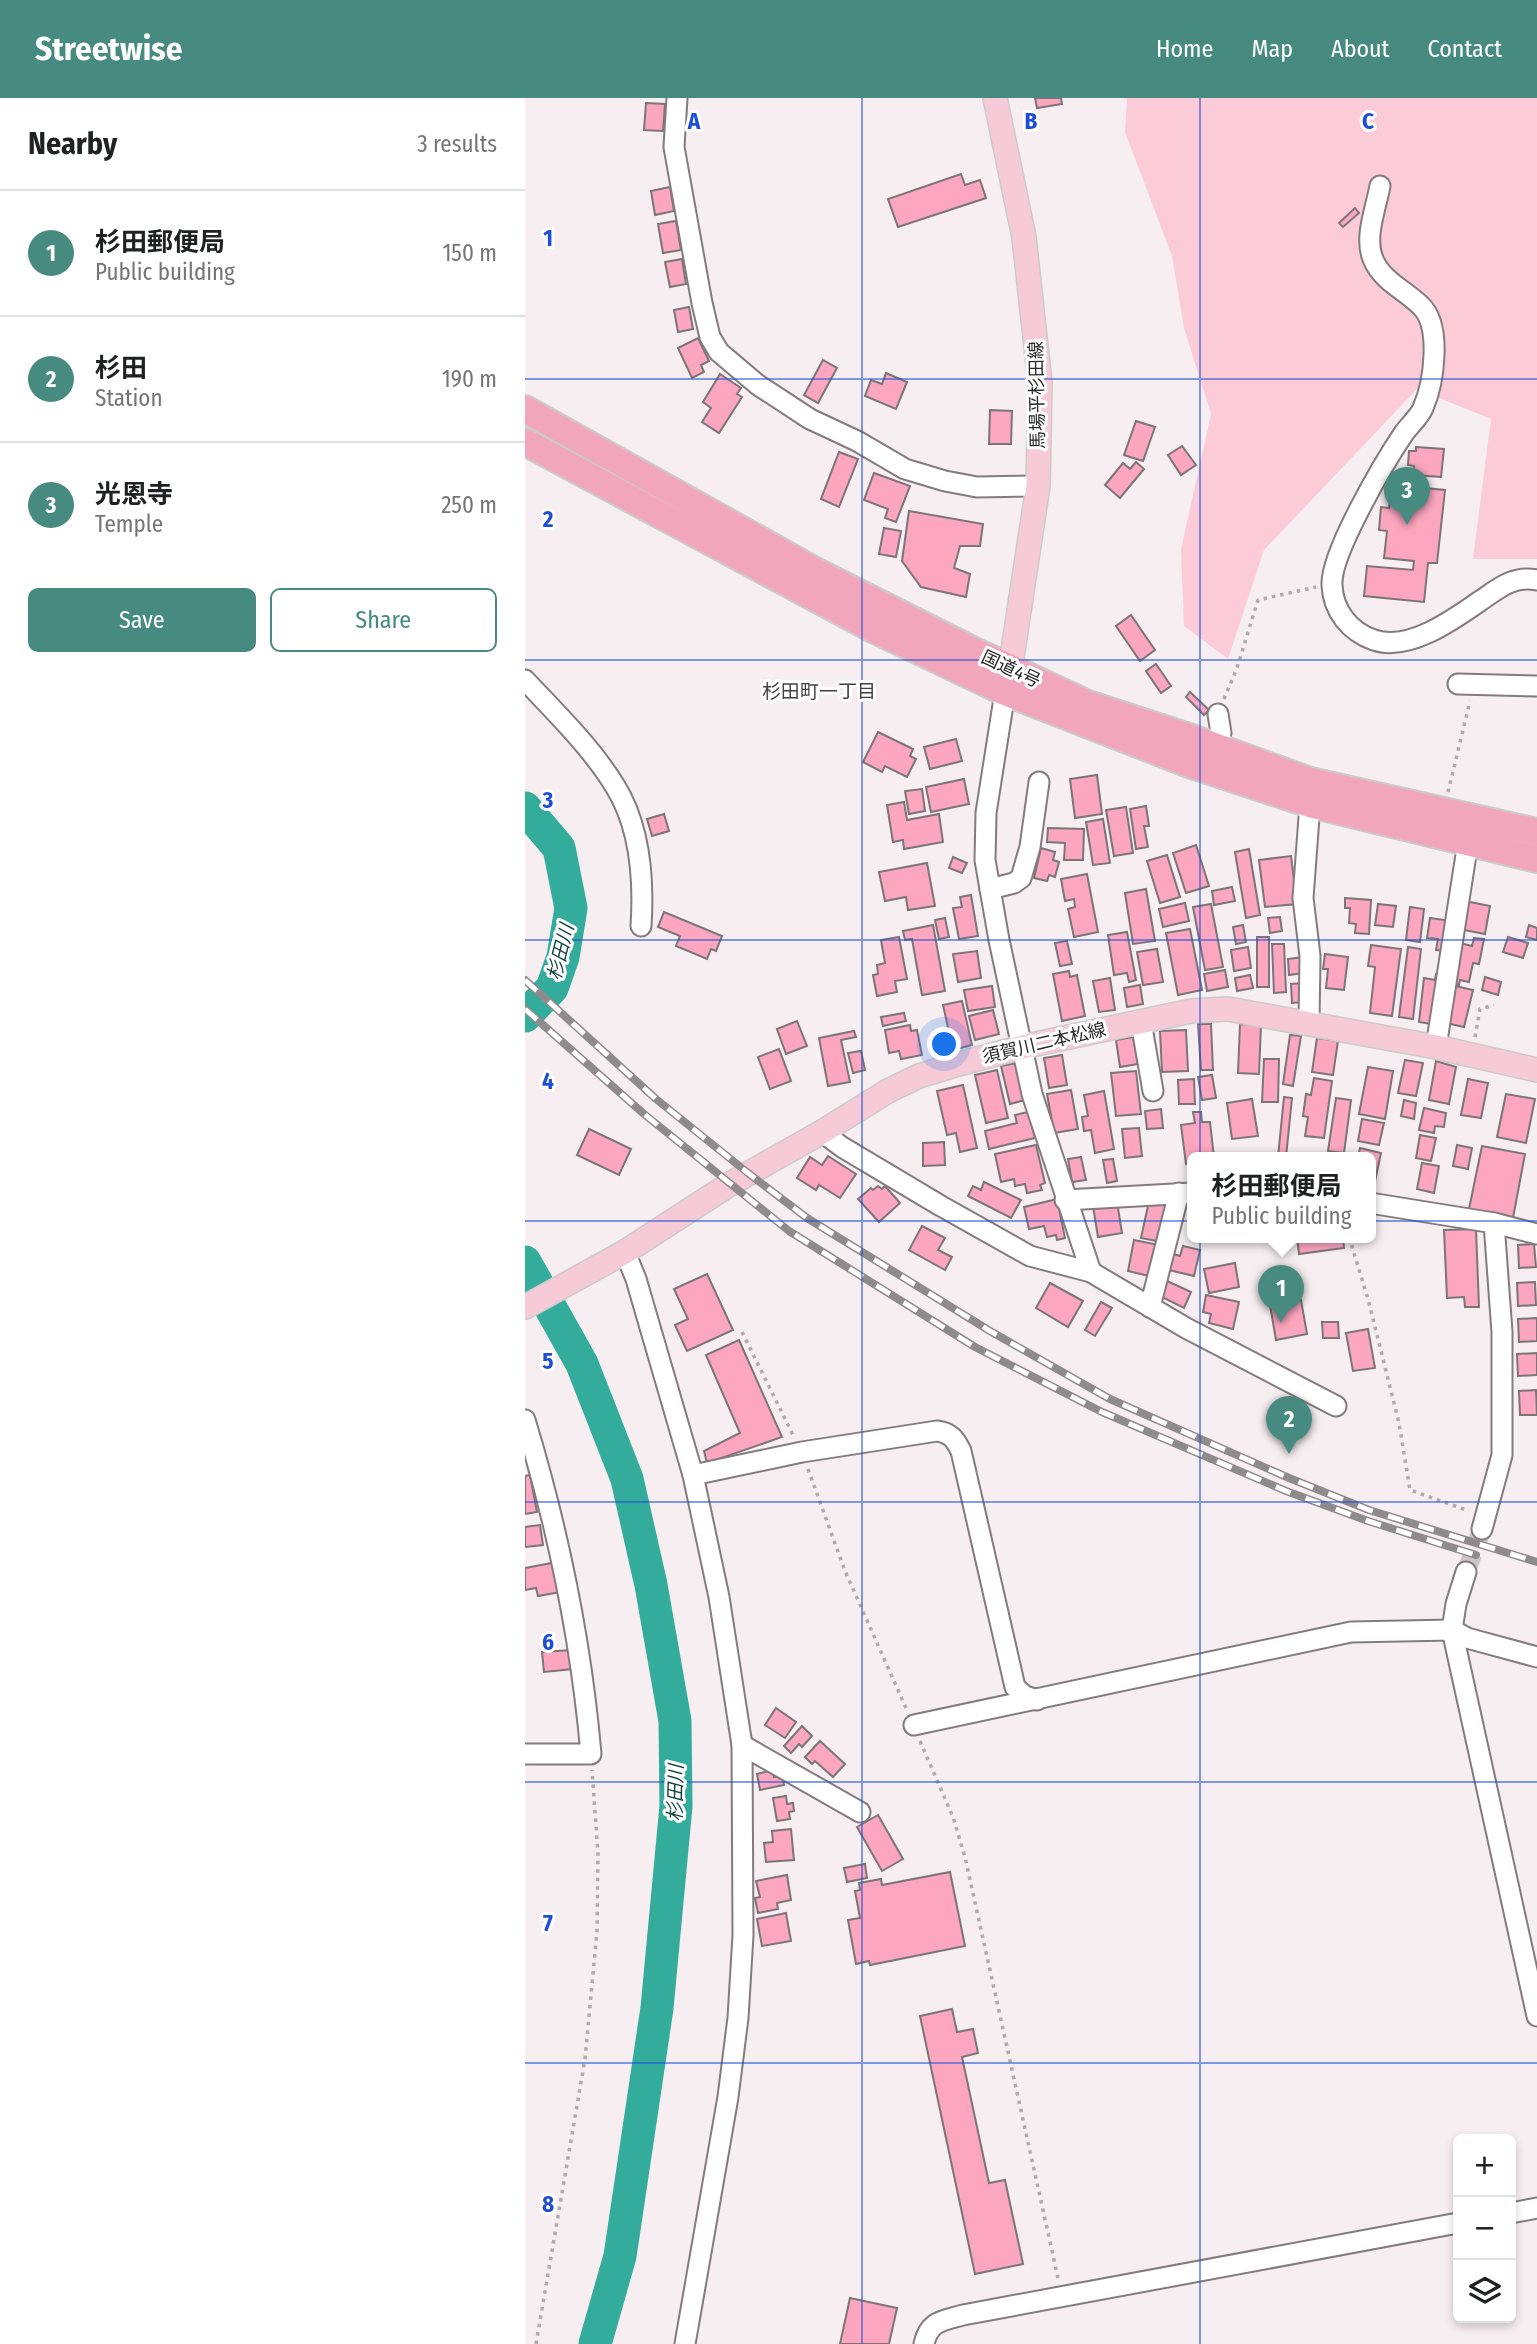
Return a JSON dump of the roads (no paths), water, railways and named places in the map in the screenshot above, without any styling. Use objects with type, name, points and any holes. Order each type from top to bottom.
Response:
[{"type":"highway","name":"国道4号","points":[[525,409],[1008,681],[1088,704],[1310,781],[1537,832]]},
{"type":"highway","name":"国道4号","points":[[525,442],[873,629],[1008,681],[1189,764],[1310,804],[1537,859]]},
{"type":"main road","name":"馬場平杉田線","points":[[995,98],[1024,237],[1039,383],[1038,486],[1008,681]]},
{"type":"main road","name":"須賀川二本松線","points":[[525,1307],[620,1254],[864,1104],[919,1076],[1022,1047],[1191,1011],[1228,1009],[1436,1047],[1537,1070]]},
{"type":"street","points":[[677,98],[674,147],[707,326],[719,352],[758,385],[810,419],[857,441],[905,469],[977,487],[1038,486]]},
{"type":"street","points":[[1380,186],[1369,243],[1373,260],[1386,279],[1424,308],[1431,321],[1434,337],[1432,377],[1423,408],[1370,488],[1345,543],[1332,584],[1335,602],[1344,620],[1354,631],[1375,641],[1393,644],[1415,640],[1504,584],[1524,578],[1537,580]]},
{"type":"street","points":[[525,680],[580,740],[616,787],[633,828],[643,894],[641,926]]},
{"type":"street","points":[[1008,681],[986,813],[985,860],[1032,1094],[1090,1272]]},
{"type":"street","points":[[1466,684],[1537,686]]},
{"type":"street","points":[[1216,747],[1221,733],[1218,713]]},
{"type":"street","points":[[990,889],[1014,883],[1021,878],[1030,847],[1039,782]]},
{"type":"street","points":[[1309,1023],[1310,956],[1303,898],[1310,804]]},
{"type":"street","points":[[1436,1047],[1468,842]]},
{"type":"street","points":[[1141,1021],[1153,1091]]},
{"type":"street","points":[[822,1132],[842,1147],[1030,1256],[1090,1272],[1258,1367],[1336,1406]]},
{"type":"street","points":[[1065,1200],[1186,1193],[1150,1307]]},
{"type":"street","points":[[1376,1204],[1495,1223],[1537,1234]]},
{"type":"street","points":[[1484,1523],[1503,1455],[1502,1332],[1495,1223]]},
{"type":"street","points":[[620,1254],[636,1279],[693,1475],[719,1597],[742,1745],[743,1935],[738,2018],[728,2097],[685,2344]]},
{"type":"street","points":[[525,1420],[542,1475],[573,1614],[586,1698],[591,1754],[525,1754]]},
{"type":"street","points":[[693,1475],[801,1452],[937,1431],[946,1432],[954,1438],[961,1451],[1015,1686],[1024,1696],[1037,1700]]},
{"type":"street","points":[[1467,1572],[1456,1604],[1452,1630],[1537,2016]]},
{"type":"street","points":[[914,1725],[1351,1632],[1452,1630],[1467,1638],[1537,1657]]},
{"type":"street","points":[[742,1745],[860,1812]]},
{"type":"street","points":[[1516,2212],[1537,2208]]},
{"type":"street","points":[[924,2344],[926,2333],[937,2322],[1453,2224]]},
{"type":"waterway","name":"杉田川","points":[[525,808],[559,848],[571,908],[563,957],[552,988],[525,1016]]},
{"type":"waterway","name":"杉田川","points":[[525,1262],[582,1364],[627,1479],[651,1585],[675,1721],[676,1806],[657,2008],[620,2256],[595,2344]]},
{"type":"tunnel","points":[[1466,1572],[1482,1529]]},
{"type":"railway","points":[[525,980],[656,1099],[807,1218],[990,1331],[1110,1399],[1289,1478],[1369,1510],[1537,1562]]},
{"type":"railway","points":[[525,1009],[644,1114],[789,1231],[975,1347],[1102,1412],[1286,1491],[1368,1521],[1476,1555]]},
{"type":"place","name":"光恩寺","points":[[1407,525]]},
{"type":"place","name":"杉田郵便局","points":[[1281,1323]]},
{"type":"place","name":"杉田","points":[[1289,1454]]},
{"type":"district","name":"杉田町一丁目","points":[[819,691]]}]
